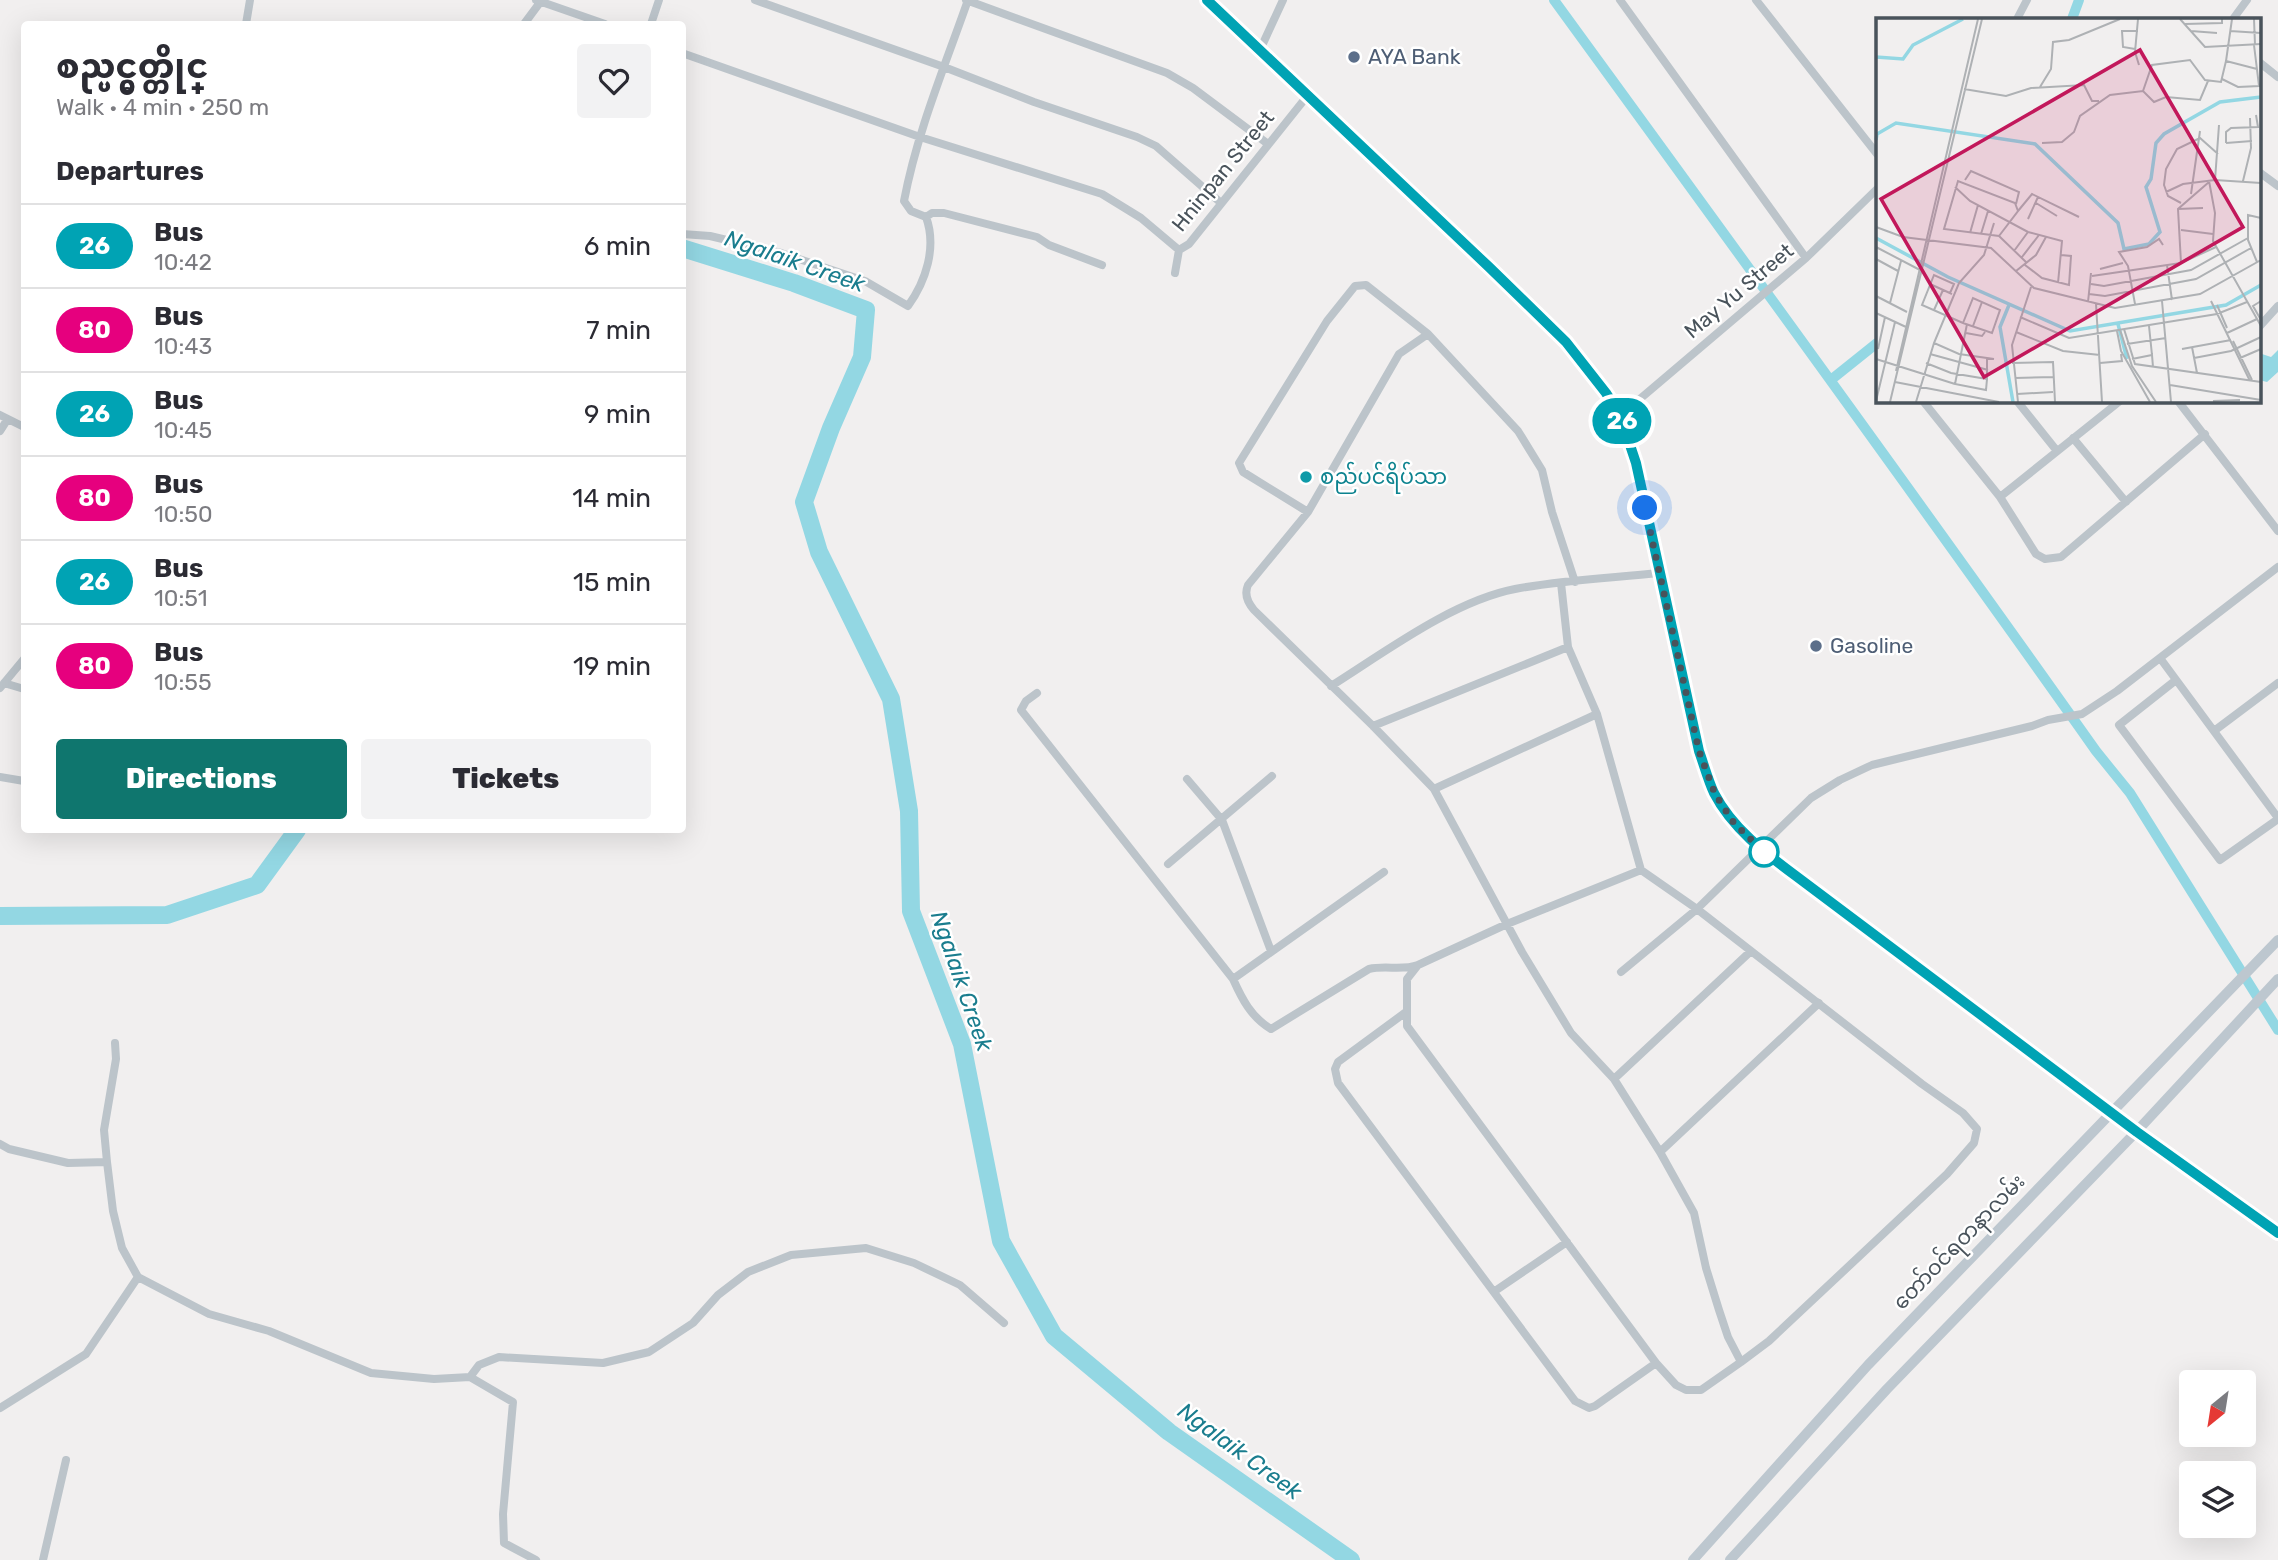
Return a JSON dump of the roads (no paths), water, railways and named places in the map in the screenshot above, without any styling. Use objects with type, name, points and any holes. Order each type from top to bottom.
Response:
[{"type":"main road","points":[[1207,0],[1455,233],[1566,342],[1606,393],[1620,415],[1636,463],[1699,751],[1715,794],[1734,823],[1760,849],[2137,1132],[2278,1233]]},
{"type":"main road","name":"တော်ဝင်ရတနာလမ်း","points":[[1693,1560],[1868,1365],[2278,940]]},
{"type":"main road","points":[[1730,1560],[1887,1389],[2137,1132],[2276,981]]},
{"type":"street","points":[[246,21],[250,0]]},
{"type":"street","points":[[652,21],[659,0]]},
{"type":"street","points":[[755,0],[1156,146],[1221,203]]},
{"type":"street","points":[[926,217],[911,211],[904,201],[920,138],[967,0],[1167,73],[1193,88],[1268,145]]},
{"type":"street","points":[[1260,50],[1283,0]]},
{"type":"street","points":[[1620,0],[1806,258]]},
{"type":"street","points":[[1756,0],[1876,153]]},
{"type":"street","points":[[2018,18],[2027,0]]},
{"type":"street","points":[[2234,18],[2247,0]]},
{"type":"street","points":[[526,21],[538,1],[596,21]]},
{"type":"street","points":[[686,53],[920,138],[1102,194],[1141,218],[1179,250]]},
{"type":"street","points":[[2260,63],[2278,77]]},
{"type":"street","name":"Hninpan Street","points":[[1175,273],[1179,250],[1189,244],[1308,95]]},
{"type":"street","points":[[2260,173],[2278,186]]},
{"type":"street","name":"May Yu Street","points":[[1620,415],[1806,258],[1876,190]]},
{"type":"street","points":[[926,217],[933,213],[944,213],[1037,237],[1049,245],[1102,265]]},
{"type":"street","points":[[686,234],[710,236],[782,253],[865,281],[908,306],[920,289],[929,261],[930,230],[926,217]]},
{"type":"street","points":[[1308,512],[1243,472],[1239,463],[1327,321],[1355,286],[1362,285],[1428,334],[1518,431],[1542,470],[1552,512],[1575,582]]},
{"type":"street","points":[[2260,326],[2278,306]]},
{"type":"street","points":[[1428,334],[1399,355],[1308,512],[1248,585],[1247,598],[1254,610],[1434,789],[1571,1033],[1614,1079],[1694,1213],[1712,1289],[1728,1337],[1741,1362]]},
{"type":"street","points":[[1924,402],[2000,497],[2036,554],[2045,559],[2060,557],[2205,434]]},
{"type":"street","points":[[2018,402],[2057,451]]},
{"type":"street","points":[[2000,497],[2119,402]]},
{"type":"street","points":[[2184,403],[2278,531]]},
{"type":"street","points":[[0,431],[4,418],[21,426]]},
{"type":"street","points":[[2073,438],[2126,502]]},
{"type":"street","points":[[1621,972],[1697,909],[1811,798],[1840,780],[1872,765],[2048,720],[2082,714],[2117,691],[2278,567]]},
{"type":"street","points":[[1331,686],[1471,602],[1514,589],[1659,573]]},
{"type":"street","points":[[1418,964],[1407,979],[1407,1026],[1656,1363],[1676,1385],[1686,1390],[1701,1390],[1769,1341],[1927,1193],[1974,1143],[1977,1129],[1963,1113],[1697,909],[1641,870],[1597,715],[1568,647],[1561,583]]},
{"type":"street","points":[[1373,726],[1568,647]]},
{"type":"street","points":[[2160,658],[2278,819],[2220,860],[2119,725],[2176,680]]},
{"type":"street","points":[[2,686],[21,663]]},
{"type":"street","points":[[2214,731],[2278,682]]},
{"type":"street","points":[[2,686],[21,689]]},
{"type":"street","points":[[1037,693],[1026,701],[1021,710],[1233,979],[1245,1004],[1260,1022],[1271,1029],[1369,969],[1384,965],[1407,969],[1507,923],[1641,870]]},
{"type":"street","points":[[1434,789],[1597,715]]},
{"type":"street","points":[[1168,864],[1272,776]]},
{"type":"street","points":[[0,777],[21,780]]},
{"type":"street","points":[[1187,779],[1221,819],[1271,951]]},
{"type":"street","points":[[1233,979],[1384,872]]},
{"type":"street","points":[[1614,1079],[1751,951]]},
{"type":"street","points":[[1660,1152],[1819,1003]]},
{"type":"street","points":[[1406,1012],[1338,1062],[1335,1076],[1575,1401],[1584,1406],[1595,1406],[1656,1363]]},
{"type":"street","points":[[115,1043],[116,1059],[104,1130],[107,1162],[113,1210],[122,1248],[138,1277],[209,1314],[269,1331],[371,1373],[434,1378],[470,1377],[513,1402],[503,1514],[504,1544],[536,1560]]},
{"type":"street","points":[[0,1144],[9,1149],[68,1163],[107,1162]]},
{"type":"street","points":[[1495,1292],[1567,1242]]},
{"type":"street","points":[[470,1377],[479,1365],[499,1357],[603,1363],[649,1352],[693,1323],[718,1295],[748,1272],[791,1255],[866,1248],[914,1263],[960,1285],[1004,1323]]},
{"type":"street","points":[[0,1408],[86,1354],[138,1277]]},
{"type":"street","points":[[43,1560],[66,1460]]},
{"type":"water","points":[[2278,350],[2278,372],[2267,382],[2260,380],[2260,353],[2271,357]]},
{"type":"waterway","points":[[1554,0],[2096,751],[2130,793],[2278,1030]]},
{"type":"waterway","points":[[2072,18],[2079,0]]},
{"type":"waterway","name":"Ngalaik Creek","points":[[686,249],[794,283],[866,310],[862,357],[831,428],[804,502],[819,552],[891,699],[909,811],[911,911],[962,1044],[1001,1241],[1054,1336],[1169,1432],[1351,1560]]},
{"type":"waterway","points":[[1832,379],[1876,344]]},
{"type":"waterway","name":"Ngalaik Creek","points":[[0,916],[167,915],[257,885],[295,833]]},
{"type":"place","name":"AYA Bank","points":[[1354,57]]},
{"type":"place","name":"စည်ပင်ရိပ်သာ","points":[[1306,477]]},
{"type":"place","name":"Gasoline","points":[[1816,646]]}]
